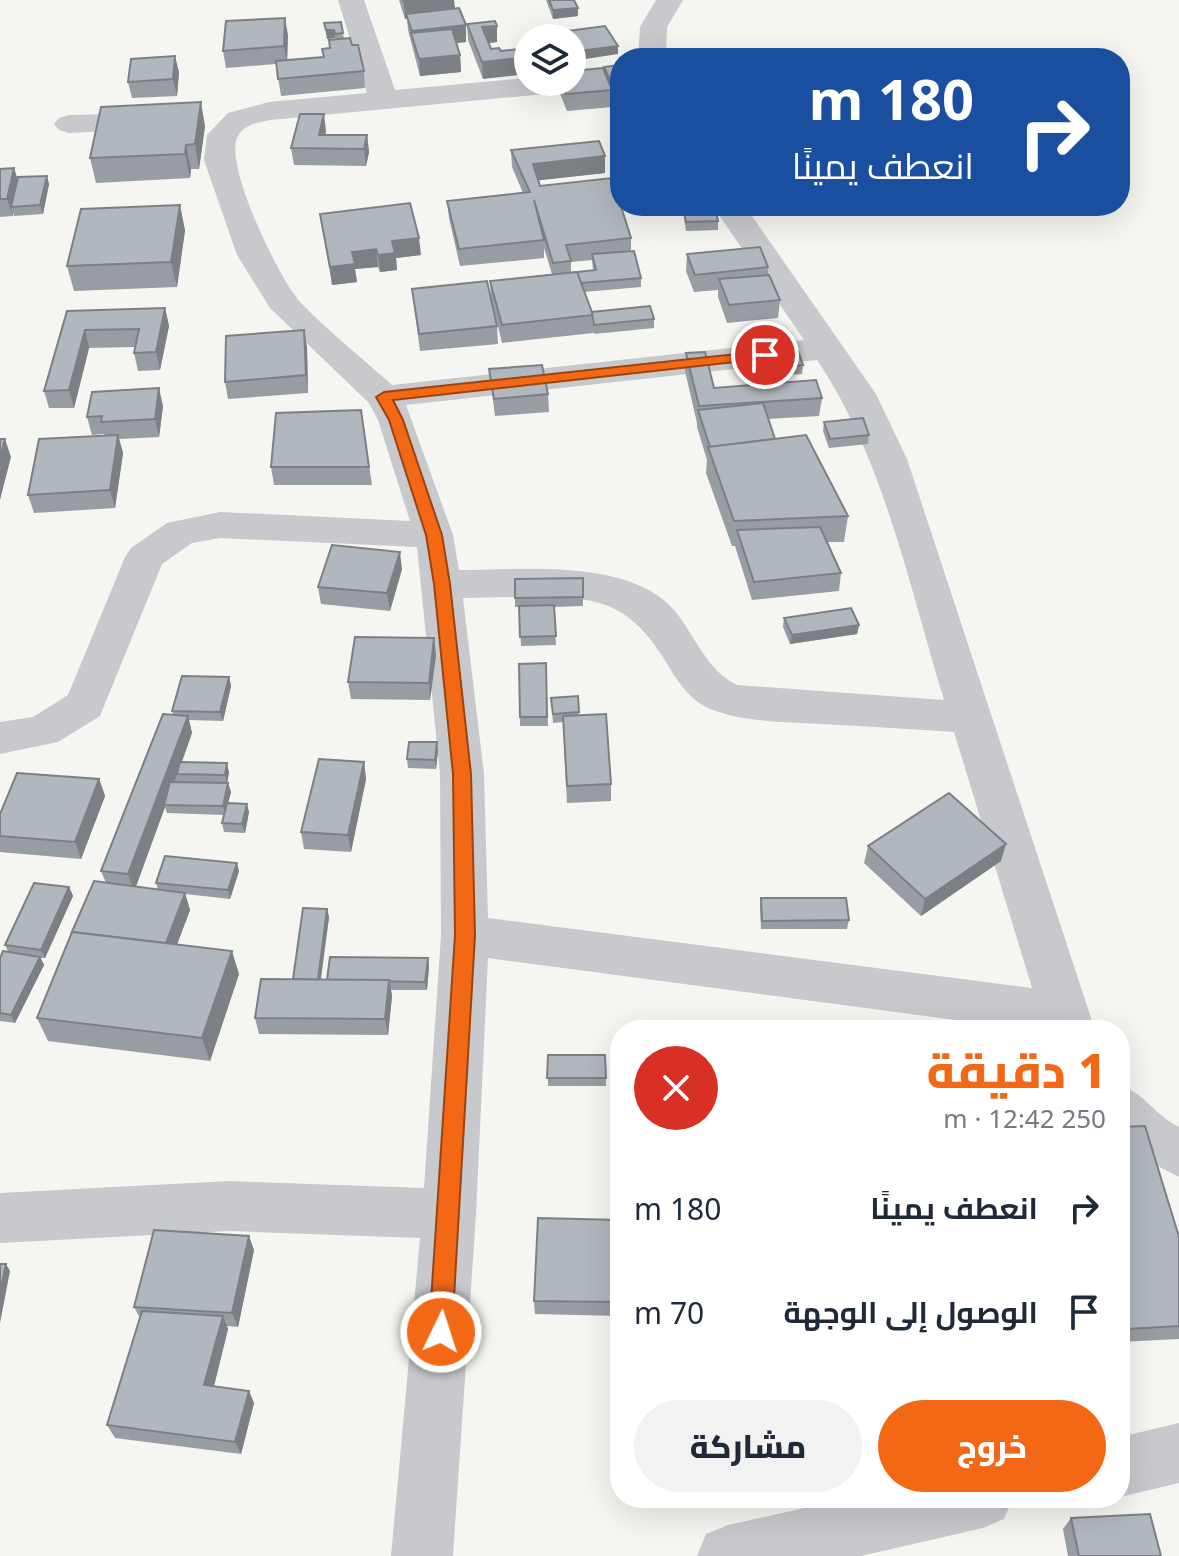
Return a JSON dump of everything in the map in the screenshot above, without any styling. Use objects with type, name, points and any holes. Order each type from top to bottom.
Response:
[{"type":"street","points":[[351,0],[384,100]]},
{"type":"street","points":[[650,48],[651,26],[670,0]]},
{"type":"street","points":[[69,124],[238,119],[269,111],[610,79]]},
{"type":"street","points":[[238,119],[222,135],[219,160],[253,255],[287,308],[384,397],[396,420],[434,535],[442,584],[462,774],[465,935],[449,1214],[422,1556]]},
{"type":"street","points":[[736,216],[858,394],[889,459],[1065,1020]]},
{"type":"street","points":[[384,397],[828,348]]},
{"type":"street","points":[[0,738],[43,731],[85,705],[145,557],[181,532],[220,525],[434,535]]},
{"type":"street","points":[[442,584],[576,586],[619,593],[653,614],[699,677],[711,690],[729,700],[751,704],[970,717]]},
{"type":"street","points":[[465,935],[1052,1020]]},
{"type":"street","points":[[1130,1120],[1141,1134],[1179,1153]]},
{"type":"street","points":[[0,1218],[229,1206],[449,1214]]},
{"type":"street","points":[[1130,1465],[1179,1453]]},
{"type":"street","points":[[728,1556],[939,1508]]},
{"type":"building","points":[[549,0],[574,0],[578,8],[553,10]]},
{"type":"building","points":[[459,8],[466,25],[412,31],[406,14]]},
{"type":"building","points":[[285,18],[284,46],[223,51],[226,21]]},
{"type":"building","points":[[495,21],[497,26],[482,27],[491,49],[514,50],[514,59],[482,62],[467,24]]},
{"type":"building","points":[[341,22],[343,33],[335,34],[334,30],[326,30],[324,23]]},
{"type":"building","points":[[605,26],[618,46],[586,50],[586,28]]},
{"type":"building","points":[[452,29],[460,55],[419,59],[411,33]]},
{"type":"building","points":[[350,38],[352,45],[358,45],[364,71],[278,79],[276,61],[324,57],[322,49],[330,48],[329,40]]},
{"type":"building","points":[[175,56],[173,79],[128,82],[131,59]]},
{"type":"building","points":[[610,66],[610,80],[604,67]]},
{"type":"building","points":[[603,68],[610,90],[586,92],[586,70]]},
{"type":"building","points":[[201,102],[195,144],[186,145],[185,154],[90,158],[101,107]]},
{"type":"building","points":[[300,114],[324,114],[319,135],[367,135],[364,149],[291,148]]},
{"type":"building","points":[[599,141],[605,156],[533,164],[540,186],[610,178],[610,216],[624,216],[631,238],[566,245],[571,261],[553,263],[534,200],[544,240],[459,249],[447,201],[530,192],[511,150]]},
{"type":"building","points":[[14,168],[7,199],[0,199],[0,169]]},
{"type":"building","points":[[47,176],[40,205],[11,207],[18,177]]},
{"type":"building","points":[[410,203],[419,238],[392,241],[395,253],[378,255],[376,249],[352,252],[355,264],[330,267],[320,214]]},
{"type":"building","points":[[180,205],[171,262],[67,266],[81,209]]},
{"type":"building","points":[[685,216],[717,216],[718,221],[686,222]]},
{"type":"building","points":[[760,247],[768,267],[695,275],[687,254]]},
{"type":"building","points":[[634,251],[641,278],[581,283],[577,272],[596,270],[592,254]]},
{"type":"building","points":[[577,272],[593,315],[502,325],[490,281]]},
{"type":"building","points":[[769,275],[780,300],[729,305],[719,279]]},
{"type":"building","points":[[487,281],[497,326],[419,334],[412,289]]},
{"type":"building","points":[[650,306],[654,319],[594,325],[592,312]]},
{"type":"building","points":[[165,308],[156,352],[134,353],[139,329],[85,330],[69,390],[44,391],[67,311]]},
{"type":"building","points":[[304,330],[306,375],[225,382],[226,336]]},
{"type":"building","points":[[798,351],[803,365],[778,367],[774,353]]},
{"type":"building","points":[[705,352],[714,388],[816,380],[822,398],[699,406],[686,353]]},
{"type":"building","points":[[542,365],[548,394],[494,399],[489,369]]},
{"type":"building","points":[[159,388],[155,419],[101,422],[102,416],[87,417],[92,392]]},
{"type":"building","points":[[763,403],[775,439],[710,447],[698,410]]},
{"type":"building","points":[[361,410],[369,467],[271,467],[276,413]]},
{"type":"building","points":[[863,418],[869,435],[830,439],[824,422]]},
{"type":"building","points":[[118,435],[110,490],[28,495],[39,439]]},
{"type":"building","points":[[806,435],[848,516],[734,521],[708,447]]},
{"type":"building","points":[[0,439],[5,439],[0,459]]},
{"type":"building","points":[[820,527],[841,573],[754,582],[737,530]]},
{"type":"building","points":[[332,545],[400,552],[387,593],[318,587]]},
{"type":"building","points":[[583,578],[583,597],[515,598],[515,579]]},
{"type":"building","points":[[554,605],[556,636],[520,637],[519,606]]},
{"type":"building","points":[[851,608],[859,625],[792,635],[784,618]]},
{"type":"building","points":[[355,637],[434,638],[429,683],[348,682]]},
{"type":"building","points":[[546,663],[547,717],[520,717],[519,664]]},
{"type":"building","points":[[182,676],[229,677],[220,712],[172,711]]},
{"type":"building","points":[[578,696],[579,712],[553,714],[551,698]]},
{"type":"building","points":[[163,714],[188,716],[128,874],[101,871]]},
{"type":"building","points":[[606,714],[611,784],[567,786],[563,716]]},
{"type":"building","points":[[409,742],[437,742],[435,760],[407,759]]},
{"type":"building","points":[[319,759],[364,762],[348,835],[301,832]]},
{"type":"building","points":[[180,762],[227,763],[225,775],[177,774]]},
{"type":"building","points":[[17,773],[99,779],[75,842],[0,836],[0,814]]},
{"type":"building","points":[[170,782],[228,783],[223,806],[164,805]]},
{"type":"building","points":[[949,793],[1006,844],[925,899],[868,846]]},
{"type":"building","points":[[227,803],[247,804],[242,824],[222,823]]},
{"type":"building","points":[[165,856],[237,863],[228,890],[156,883]]},
{"type":"building","points":[[94,881],[185,893],[166,943],[71,934]]},
{"type":"building","points":[[34,883],[69,887],[41,950],[5,945]]},
{"type":"building","points":[[761,898],[846,898],[849,920],[762,921]]},
{"type":"building","points":[[303,908],[327,909],[318,980],[293,979]]},
{"type":"building","points":[[72,932],[232,951],[202,1038],[37,1018]]},
{"type":"building","points":[[3,951],[40,957],[11,1015],[0,1013],[0,958]]},
{"type":"building","points":[[330,957],[428,958],[425,982],[327,980]]},
{"type":"building","points":[[261,979],[389,980],[385,1019],[255,1018]]},
{"type":"building","points":[[548,1055],[605,1055],[606,1078],[547,1078]]},
{"type":"building","points":[[1145,1126],[1179,1237],[1179,1326],[1130,1329],[1130,1127]]},
{"type":"building","points":[[538,1218],[610,1220],[610,1302],[534,1301]]},
{"type":"building","points":[[154,1230],[249,1236],[232,1313],[134,1307]]},
{"type":"building","points":[[0,1264],[6,1264],[0,1292]]},
{"type":"building","points":[[142,1311],[223,1316],[204,1385],[249,1391],[235,1442],[107,1425]]},
{"type":"building","points":[[1150,1514],[1161,1556],[1079,1556],[1071,1518]]},
{"type":"route","points":[[441,1332],[465,935],[462,774],[434,535],[396,420],[384,397],[765,355]]}]
